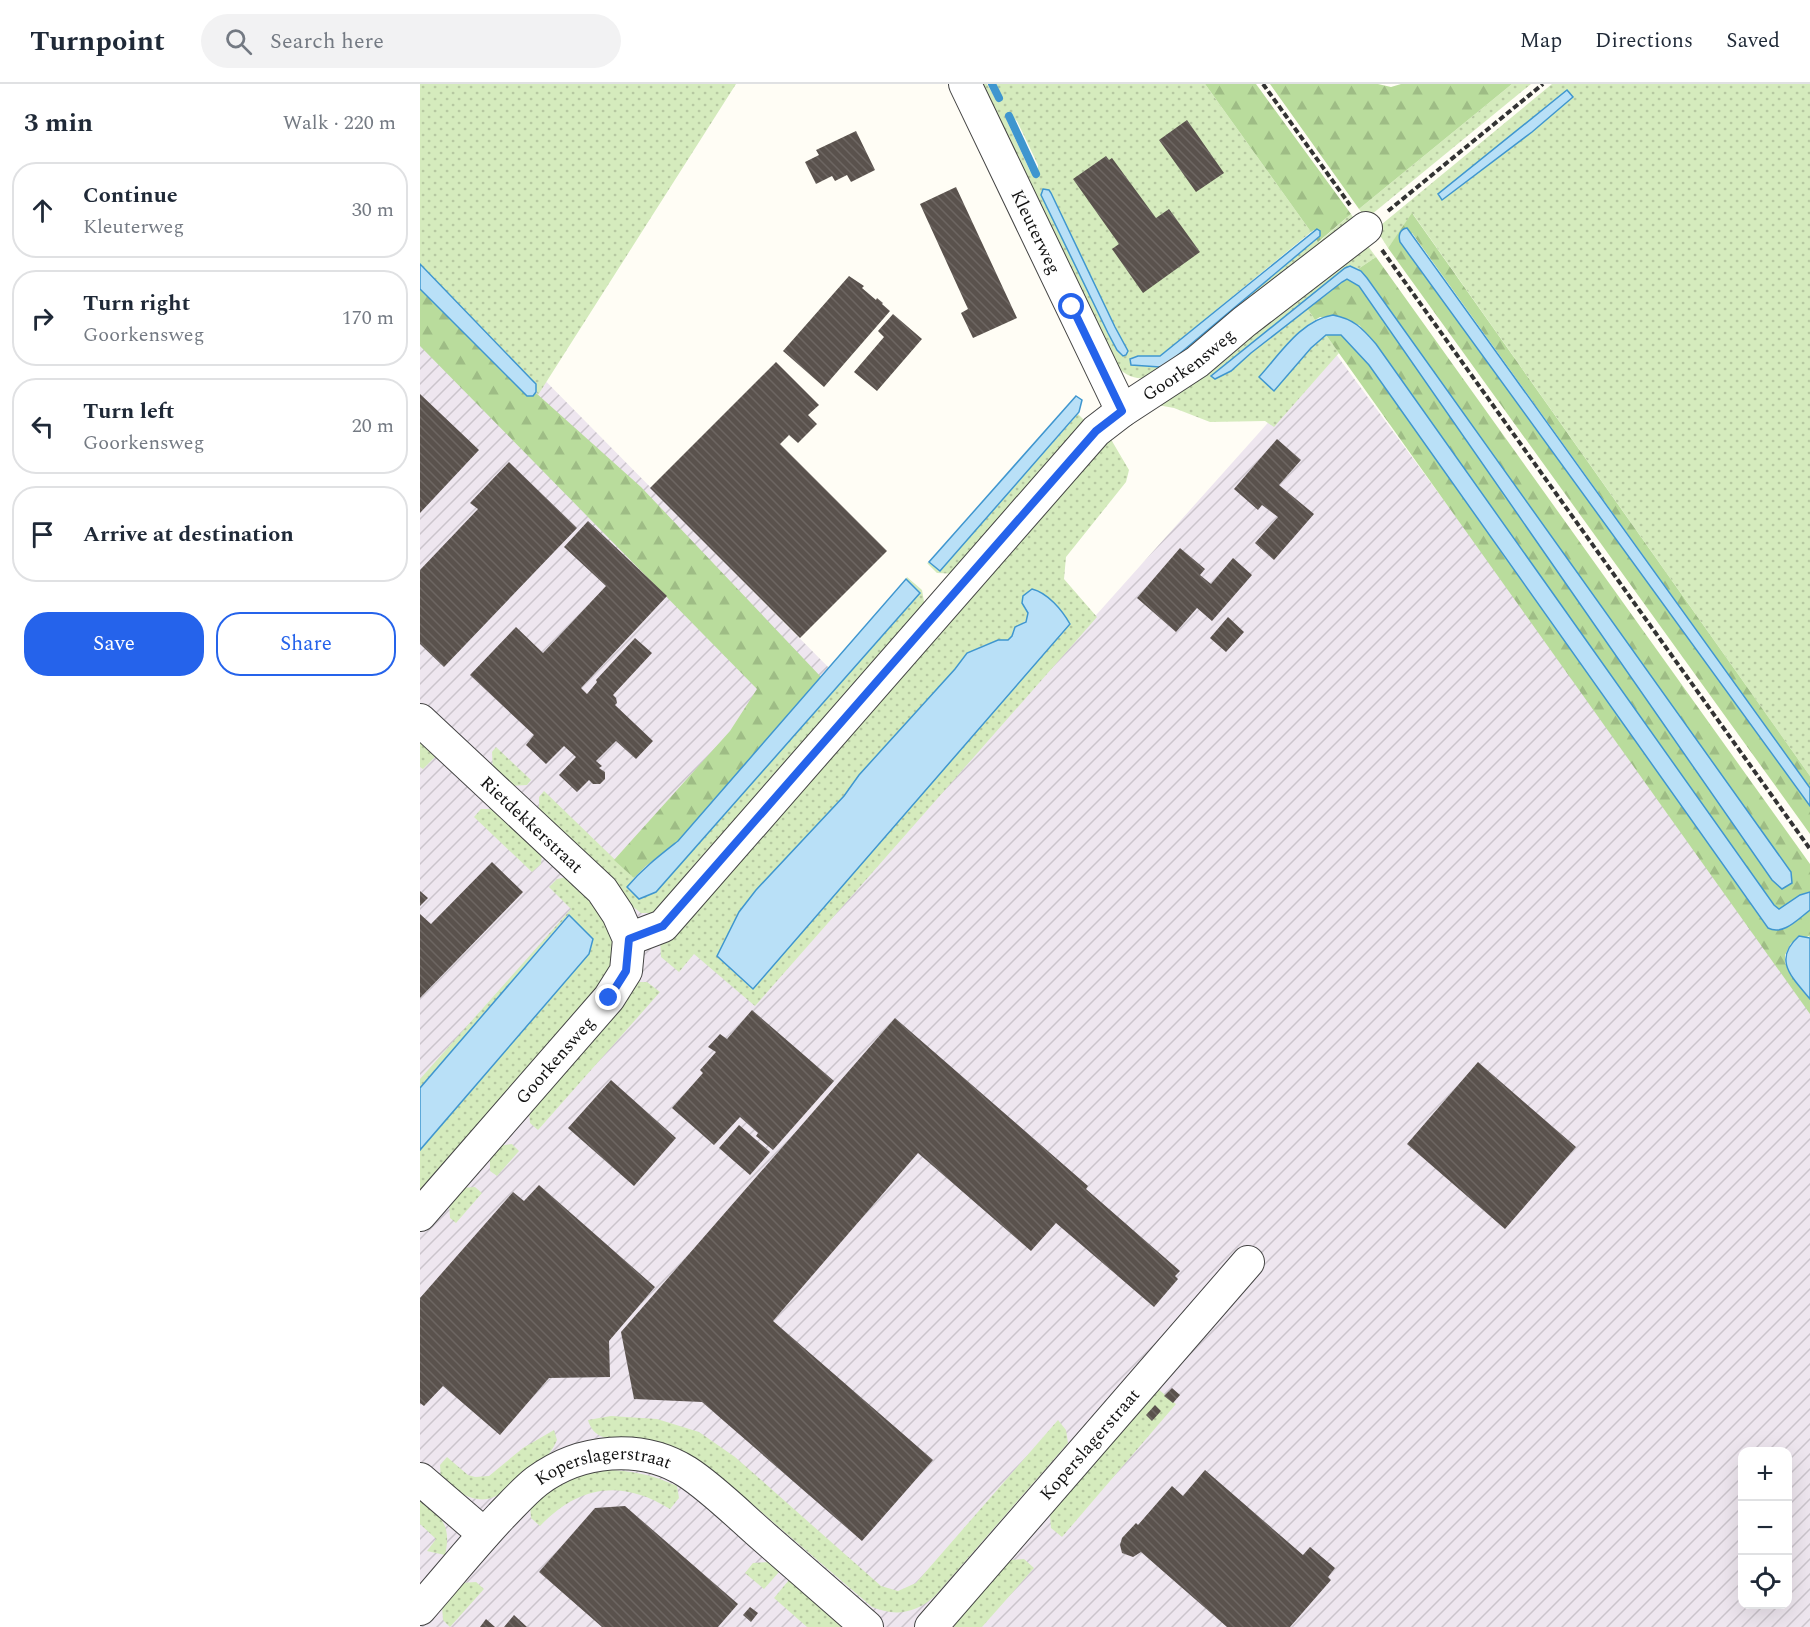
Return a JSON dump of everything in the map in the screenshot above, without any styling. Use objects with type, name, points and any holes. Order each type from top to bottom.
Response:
[{"type":"street","name":"Kleuterweg","points":[[965,84],[1122,411]]},
{"type":"street","name":"Goorkensweg","points":[[420,1215],[609,998],[626,971],[629,939],[663,926],[1096,431],[1122,411],[1197,362],[1244,322],[1366,228]]},
{"type":"street","name":"Rietdekkerstraat","points":[[420,720],[602,890],[618,914],[629,939]]},
{"type":"street","name":"Koperslagerstraat","points":[[931,1627],[1248,1262]]},
{"type":"street","name":"Koperslagerstraat","points":[[420,1609],[484,1534],[523,1494],[552,1472],[594,1455],[610,1452],[645,1455],[687,1472],[867,1627]]},
{"type":"street","points":[[420,1479],[484,1534]]},
{"type":"path","points":[[1263,84],[1810,849]]},
{"type":"path","points":[[1366,228],[1543,84]]},
{"type":"shaded area","points":[[420,254],[832,671],[752,1000],[1333,350],[1810,997],[1810,1627],[420,1627]]},
{"type":"green space","points":[[420,84],[736,84],[538,395],[531,379],[420,264]]},
{"type":"green space","points":[[975,84],[987,84],[995,98],[1001,95],[996,84],[1205,84],[1311,232],[1160,356],[1130,359],[1131,365],[1160,367],[1166,365],[1316,239],[1319,242],[1351,214],[1358,225],[1176,368],[1150,377],[1135,378],[1120,370],[1112,362]],"holes":[[[1012,117],[1017,121],[1038,165],[1036,173],[1030,171],[1007,121]],[[1049,190],[1115,327],[1128,351],[1108,333],[1041,195],[1041,191]]]},
{"type":"green space","points":[[1205,84],[1256,84],[1351,214],[1318,242],[1316,239],[1320,236],[1314,230],[1311,232]]},
{"type":"green space","points":[[1270,84],[1378,84],[1391,87],[1401,84],[1512,84],[1359,209]]},
{"type":"green space","points":[[1512,84],[1531,84],[1366,219],[1359,209]]},
{"type":"green space","points":[[1552,84],[1810,84],[1810,776],[1413,214],[1388,248],[1376,229]],"holes":[[[1567,90],[1573,97],[1532,132],[1442,200],[1438,195]]]},
{"type":"green space","points":[[1412,213],[1810,776],[1810,788],[1412,233],[1400,242],[1810,806],[1810,834],[1388,248]]},
{"type":"green space","points":[[1362,238],[1376,257],[1358,269],[1356,268],[1237,355],[1231,371],[1307,308],[1315,320],[1260,377],[1311,348],[1326,335],[1339,353],[1274,427],[1265,421],[1210,422],[1174,408],[1152,404]]},
{"type":"green space","points":[[1376,257],[1810,864],[1810,892],[1779,909],[1774,905],[1376,344],[1359,325],[1320,317],[1315,320],[1307,308],[1342,281],[1347,279],[1359,286],[1778,886],[1791,872],[1367,278],[1358,269]]},
{"type":"green space","points":[[420,289],[527,395],[533,396],[536,393],[641,487],[821,677],[678,841],[634,878],[614,860],[730,731],[757,689],[420,346]]},
{"type":"green space","points":[[1326,335],[1341,335],[1369,365],[1768,928],[1779,930],[1785,928],[1810,910],[1810,938],[1809,936],[1791,943],[1785,955],[1785,963],[1810,999],[1810,1014]]},
{"type":"green space","points":[[1078,414],[1087,423],[960,574],[937,573],[927,563],[929,562],[940,571]]},
{"type":"green space","points":[[1109,436],[1129,470],[1126,482],[1066,557],[1064,579],[1097,617],[755,1006],[694,954],[679,972],[661,957],[660,938]],"holes":[[[1024,608],[1070,624],[752,988],[717,956],[739,912],[756,890],[844,796],[859,775],[967,653],[998,640],[1008,640],[1013,630],[1029,618]]]},
{"type":"green space","points":[[907,577],[922,590],[926,613],[659,913],[641,913],[628,903],[539,814],[539,797],[544,791],[634,878],[627,888],[639,898],[920,592],[906,579]]},
{"type":"green space","points":[[420,739],[437,755],[423,769],[420,767]]},
{"type":"green space","points":[[496,747],[531,780],[527,785],[509,786],[493,771],[492,752]]},
{"type":"green space","points":[[481,809],[495,809],[542,853],[541,864],[532,872],[474,817]]},
{"type":"green space","points":[[567,877],[601,913],[613,939],[610,968],[602,986],[420,1195],[420,1150],[589,954],[593,938],[568,915],[420,1088],[420,1079],[571,909],[549,887],[557,879]]},
{"type":"green space","points":[[634,982],[647,982],[660,992],[538,1130],[530,1123],[529,1111]]},
{"type":"green space","points":[[512,1144],[519,1151],[497,1176],[490,1171],[490,1156],[498,1146]]},
{"type":"green space","points":[[475,1187],[482,1193],[456,1223],[450,1218],[449,1202],[461,1188]]},
{"type":"green space","points":[[1158,1389],[1176,1404],[1062,1537],[1051,1528],[1050,1514]]},
{"type":"green space","points":[[611,1416],[657,1419],[699,1432],[735,1457],[881,1586],[898,1591],[916,1583],[1058,1420],[1066,1430],[1068,1443],[935,1596],[913,1610],[889,1612],[872,1607],[710,1468],[682,1452],[663,1445],[642,1439],[603,1437],[593,1430],[588,1420]]},
{"type":"green space","points":[[554,1430],[557,1440],[544,1459],[514,1485],[494,1497],[476,1499],[466,1496],[441,1480],[440,1465],[447,1457],[468,1475],[489,1476],[523,1448]]},
{"type":"green space","points":[[605,1470],[633,1472],[668,1482],[677,1486],[679,1498],[670,1509],[635,1493],[618,1490],[602,1491],[570,1502],[540,1526],[531,1518],[530,1505],[549,1492],[574,1479]]},
{"type":"green space","points":[[420,1499],[443,1522],[447,1536],[445,1555],[427,1551],[436,1539],[420,1524]]},
{"type":"green space","points":[[1024,1559],[1034,1568],[982,1627],[954,1627],[960,1616],[1010,1560]]},
{"type":"green space","points":[[768,1562],[779,1572],[764,1589],[745,1573],[753,1563]]},
{"type":"green space","points":[[789,1580],[842,1627],[807,1627],[774,1598]]},
{"type":"green space","points":[[476,1582],[484,1589],[450,1627],[443,1620],[442,1606],[461,1583]]},
{"type":"water","points":[[1567,90],[1573,97],[1532,132],[1442,200],[1438,194]]},
{"type":"water","points":[[1043,189],[1051,193],[1128,351],[1126,355],[1123,356],[1117,350],[1108,333],[1041,195]]},
{"type":"water","points":[[1407,228],[1810,788],[1810,806],[1400,242],[1400,233]]},
{"type":"water","points":[[1317,229],[1320,231],[1320,236],[1166,365],[1160,367],[1131,365],[1130,359],[1138,356],[1160,356]]},
{"type":"water","points":[[420,264],[536,384],[536,392],[533,396],[527,396],[420,289]]},
{"type":"water","points":[[1350,266],[1361,271],[1367,278],[1791,872],[1792,883],[1782,889],[1772,880],[1359,286],[1347,279],[1342,282],[1231,371],[1215,379],[1211,376]]},
{"type":"water","points":[[1333,315],[1357,325],[1376,344],[1774,905],[1779,909],[1800,895],[1810,892],[1810,910],[1795,922],[1779,930],[1768,928],[1369,365],[1341,335],[1326,335],[1311,348],[1274,391],[1259,377],[1301,331],[1321,318]]},
{"type":"water","points":[[1076,396],[1082,400],[1079,412],[940,571],[929,562]]},
{"type":"water","points":[[906,579],[920,593],[656,892],[639,899],[627,887],[645,868],[678,841]]},
{"type":"water","points":[[1032,589],[1044,594],[1054,603],[1070,624],[753,989],[717,956],[739,912],[756,890],[844,796],[859,775],[967,653],[998,640],[1008,640],[1015,627],[1026,622],[1028,613],[1022,603],[1023,596]]},
{"type":"water","points":[[569,915],[593,939],[589,954],[420,1150],[420,1088]]},
{"type":"water","points":[[1799,936],[1810,938],[1810,999],[1791,976],[1786,961],[1791,945]]},
{"type":"building","points":[[1187,120],[1224,173],[1196,192],[1159,140]]},
{"type":"building","points":[[856,131],[875,170],[851,182],[847,175],[835,181],[832,176],[816,184],[805,162],[819,155],[816,150]]},
{"type":"building","points":[[1106,156],[1109,160],[1112,158],[1156,218],[1169,209],[1200,252],[1143,293],[1112,249],[1119,244],[1073,179]]},
{"type":"building","points":[[956,187],[1017,318],[973,338],[961,313],[968,309],[920,204]]},
{"type":"building","points":[[849,276],[864,286],[862,288],[890,311],[824,387],[783,351]]},
{"type":"building","points":[[893,314],[922,339],[877,391],[854,372],[884,337],[878,331]]},
{"type":"building","points":[[776,362],[819,405],[808,415],[817,424],[798,443],[789,435],[780,444],[887,551],[800,638],[650,488]]},
{"type":"building","points":[[420,394],[479,450],[420,513]]},
{"type":"building","points":[[1277,439],[1301,460],[1279,485],[1314,514],[1274,560],[1255,543],[1278,517],[1262,505],[1258,510],[1234,489]]},
{"type":"building","points":[[509,462],[577,528],[444,667],[420,644],[420,570],[478,509],[470,503]]},
{"type":"building","points":[[588,521],[667,596],[581,688],[587,694],[597,682],[596,680],[635,638],[652,653],[613,695],[617,703],[615,705],[653,741],[636,759],[616,741],[596,761],[602,766],[599,768],[605,772],[605,779],[600,784],[593,784],[589,780],[577,792],[559,775],[576,757],[564,746],[546,764],[526,745],[534,735],[470,675],[516,627],[543,653],[606,586],[564,547]]},
{"type":"building","points":[[1180,548],[1205,569],[1200,575],[1211,584],[1233,558],[1252,575],[1212,621],[1197,608],[1176,632],[1137,598]]},
{"type":"building","points":[[1228,617],[1244,632],[1226,652],[1210,638]]},
{"type":"building","points":[[492,862],[523,892],[420,998],[420,914],[431,924]]},
{"type":"building","points":[[420,891],[428,898],[420,906]]},
{"type":"building","points":[[752,1010],[834,1081],[773,1150],[756,1136],[758,1133],[740,1117],[714,1145],[672,1108],[703,1073],[700,1070],[716,1052],[708,1047],[720,1034],[727,1039]]},
{"type":"building","points":[[895,1018],[1088,1186],[1086,1189],[1180,1271],[1175,1276],[1178,1279],[1154,1307],[1056,1223],[1031,1251],[918,1153],[773,1321],[933,1460],[862,1541],[702,1402],[634,1399],[621,1332]]},
{"type":"building","points":[[1478,1062],[1576,1147],[1505,1229],[1407,1144]]},
{"type":"building","points":[[611,1080],[676,1138],[634,1186],[568,1128]]},
{"type":"building","points":[[739,1125],[770,1152],[750,1175],[719,1148]]},
{"type":"building","points":[[539,1185],[655,1287],[609,1341],[610,1377],[549,1378],[500,1435],[443,1386],[424,1406],[420,1403],[420,1298],[513,1192],[524,1201]]},
{"type":"building","points":[[1172,1388],[1180,1395],[1173,1403],[1164,1396]]},
{"type":"building","points":[[1155,1405],[1161,1411],[1152,1421],[1146,1415]]},
{"type":"building","points":[[1205,1470],[1303,1555],[1310,1547],[1335,1568],[1328,1577],[1331,1580],[1290,1627],[1227,1627],[1141,1552],[1133,1557],[1122,1553],[1120,1545],[1122,1538],[1136,1523],[1138,1525],[1172,1486],[1183,1496]]},
{"type":"building","points":[[625,1506],[738,1604],[718,1627],[602,1627],[539,1572],[595,1508]]},
{"type":"building","points":[[750,1607],[758,1613],[751,1622],[743,1615]]},
{"type":"building","points":[[514,1615],[527,1627],[504,1627]]},
{"type":"building","points":[[486,1619],[495,1627],[480,1627]]},
{"type":"waterway","points":[[992,84],[999,98]]},
{"type":"waterway","points":[[1009,116],[1036,174]]},
{"type":"route","points":[[609,998],[626,971],[629,939],[663,926],[1096,431],[1122,411],[1072,307]]}]
